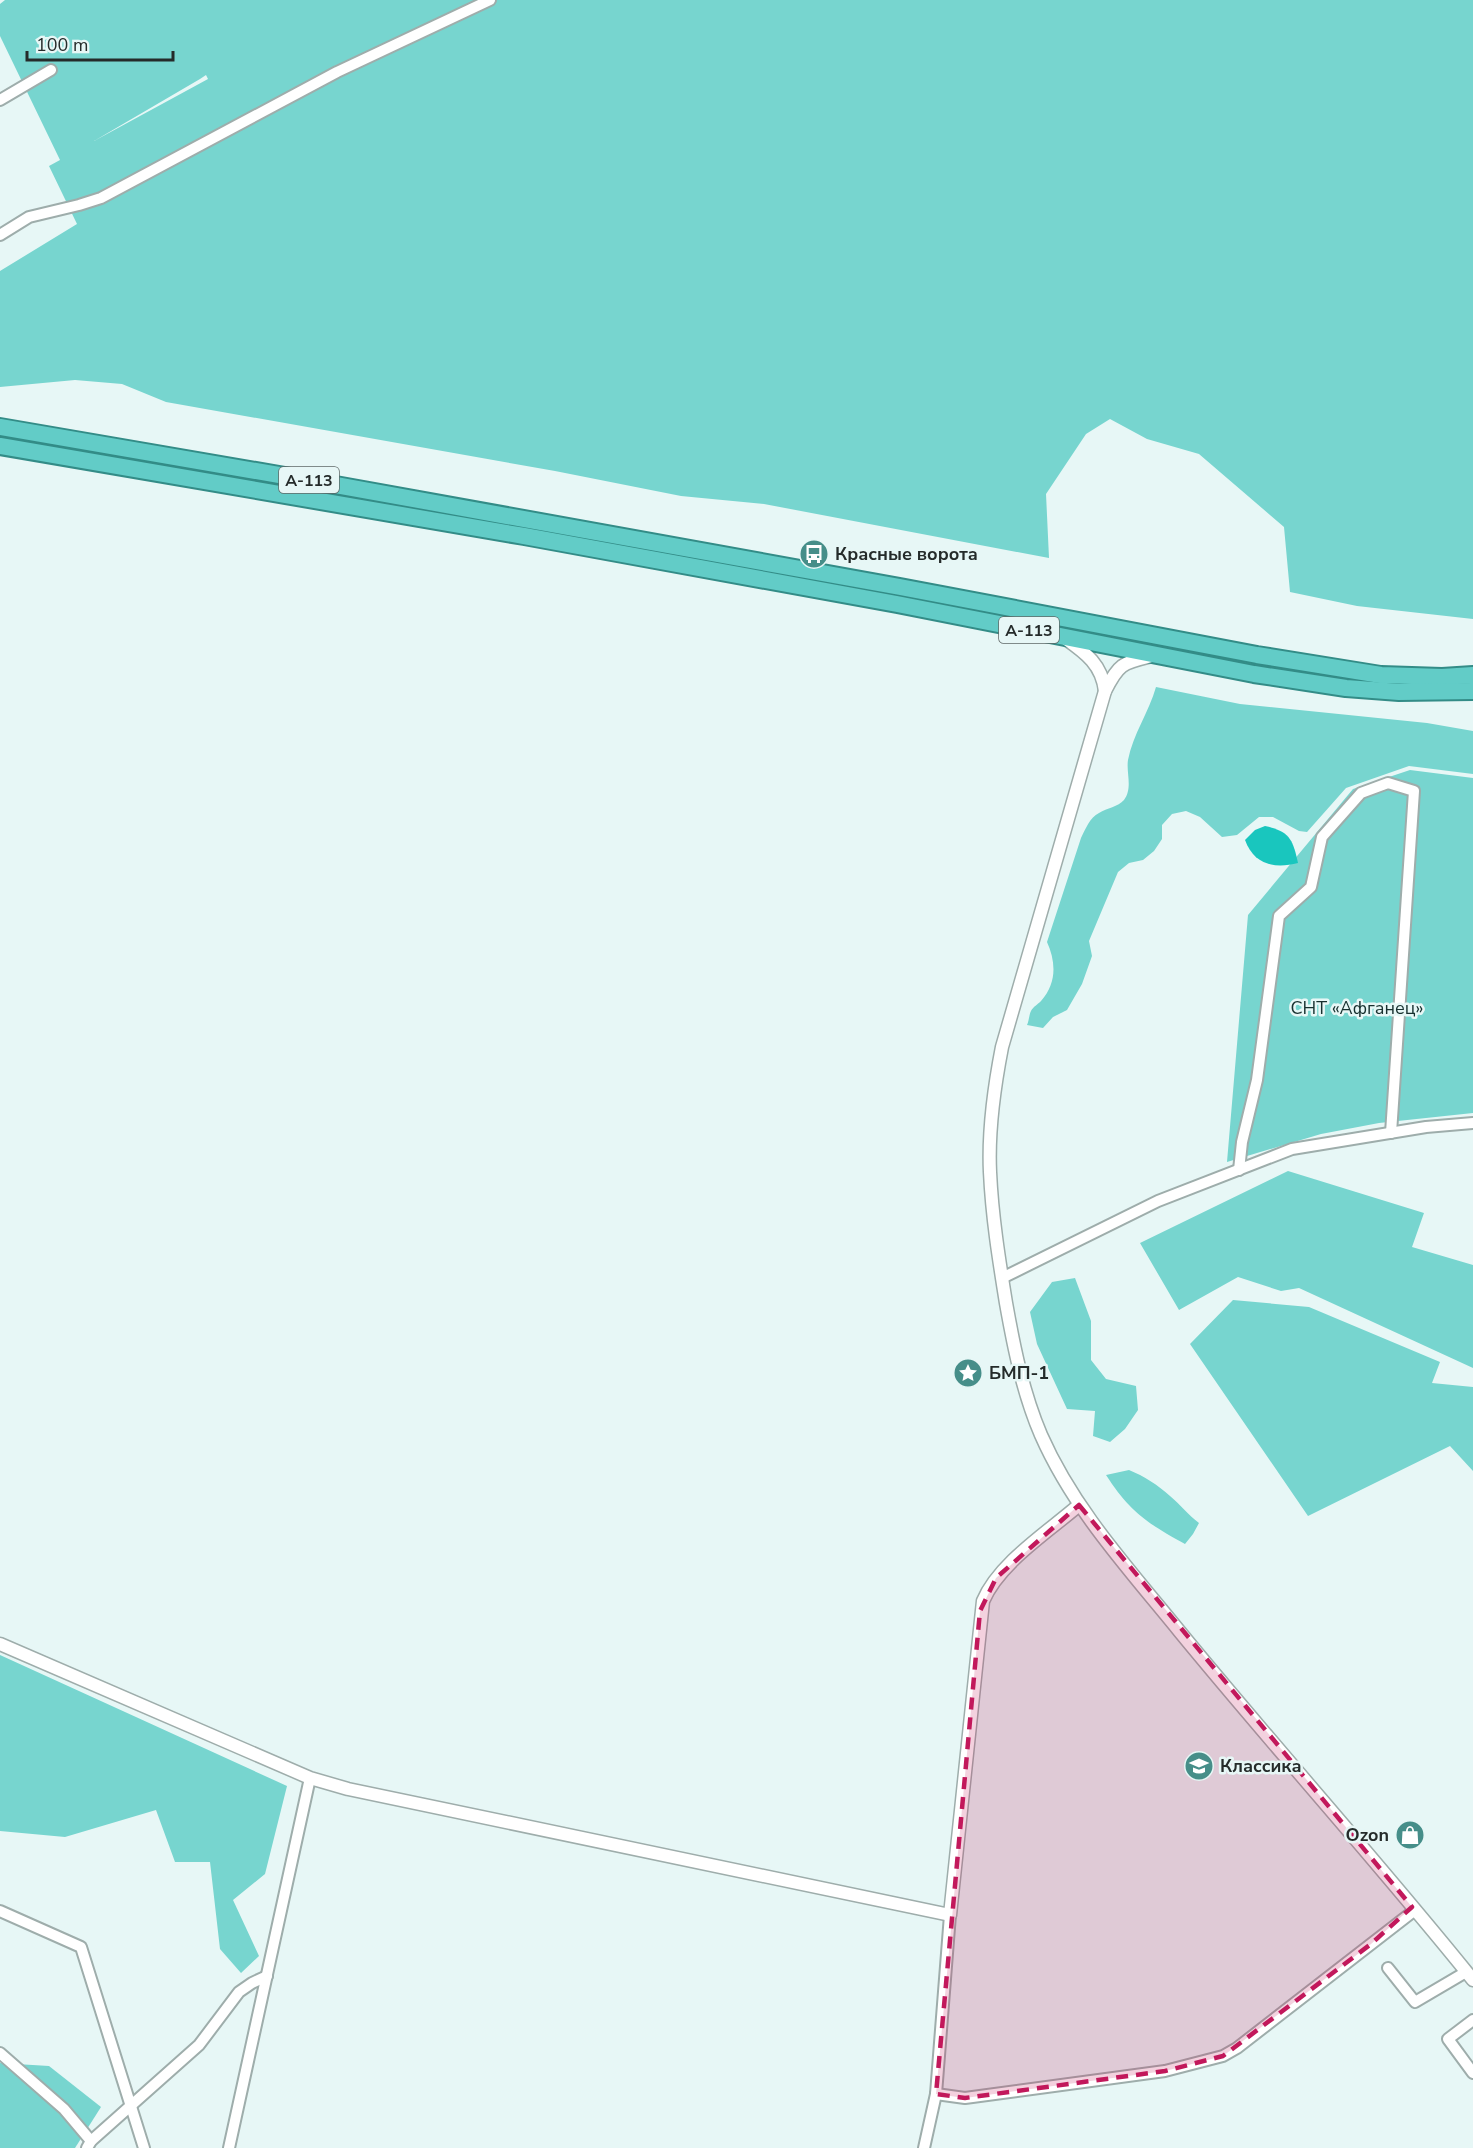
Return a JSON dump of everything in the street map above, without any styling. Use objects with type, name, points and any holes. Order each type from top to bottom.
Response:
[{"type":"highway","name":"А-113","points":[[0,427],[381,493],[1257,655],[1381,675],[1442,677],[1473,675]]},
{"type":"highway","name":"А-113","points":[[2,447],[524,536],[897,604],[1156,655],[1346,688],[1399,692],[1473,691]]},
{"type":"street","points":[[0,235],[29,217],[101,198],[337,72],[490,0]]},
{"type":"street","points":[[0,100],[51,70]]},
{"type":"street","points":[[1064,637],[1094,661],[1104,683],[1105,691]]},
{"type":"street","points":[[1156,655],[1118,668],[1105,691],[1010,1014],[998,1067],[992,1114],[990,1170],[1002,1278],[1014,1346],[1029,1402],[1042,1437],[1079,1505],[1108,1544],[1212,1670],[1470,1976],[1415,2002],[1388,1968]]},
{"type":"street","points":[[1239,1170],[1242,1142],[1257,1080],[1279,916],[1311,887],[1322,837],[1361,793],[1388,783],[1414,791],[1390,1133]]},
{"type":"street","points":[[1002,1278],[1158,1201],[1292,1149],[1426,1127],[1473,1123]]},
{"type":"street","points":[[924,2148],[936,2094],[980,1611],[988,1590],[1003,1570],[1079,1505]]},
{"type":"street","points":[[0,1644],[310,1778],[348,1789],[951,1915]]},
{"type":"street","points":[[229,2148],[310,1778]]},
{"type":"street","points":[[936,2094],[965,2098],[1166,2071],[1223,2056],[1237,2048],[1414,1910]]},
{"type":"street","points":[[0,1911],[81,1947],[144,2148]]},
{"type":"street","points":[[0,2053],[64,2109],[89,2145],[198,2045],[239,1992],[267,1976]]},
{"type":"street","points":[[1473,2020],[1448,2038],[1473,2073]]},
{"type":"highlighted area","points":[[1079,1505],[1412,1907],[1371,1944],[1223,2056],[1165,2071],[965,2098],[936,2094],[980,1611],[996,1578]]},
{"type":"green space","points":[[5,0],[1473,0],[1473,619],[1357,606],[1290,592],[1284,527],[1199,454],[1147,439],[1110,419],[1086,434],[1046,494],[1049,558],[764,504],[681,496],[555,471],[166,402],[122,384],[75,380],[0,387],[0,271],[77,224],[49,166],[60,160],[0,36],[0,4]],"holes":[[[206,75],[208,79],[94,141]]]},
{"type":"green space","points":[[1156,687],[1240,704],[1427,723],[1473,731],[1473,774],[1409,766],[1346,788],[1307,832],[1299,831],[1273,817],[1259,817],[1237,835],[1222,837],[1200,817],[1186,811],[1172,814],[1162,825],[1162,839],[1154,851],[1143,860],[1129,863],[1118,872],[1089,941],[1092,956],[1082,984],[1067,1010],[1053,1017],[1043,1028],[1027,1025],[1031,1011],[1050,987],[1053,965],[1047,942],[1081,838],[1093,817],[1119,804],[1127,795],[1130,750]]},
{"type":"green space","name":"СНТ «Афганец»","points":[[1410,770],[1473,778],[1473,1113],[1379,1123],[1321,1134],[1227,1162],[1248,915],[1353,789]]},
{"type":"green space","points":[[1288,1171],[1424,1213],[1412,1247],[1473,1265],[1473,1368],[1299,1288],[1281,1291],[1238,1277],[1179,1310],[1140,1243]]},
{"type":"green space","points":[[1075,1278],[1091,1321],[1091,1360],[1106,1379],[1136,1386],[1138,1410],[1125,1429],[1110,1442],[1093,1436],[1095,1411],[1067,1409],[1037,1344],[1030,1312],[1052,1282]]},
{"type":"green space","points":[[1233,1300],[1309,1307],[1440,1362],[1432,1383],[1473,1387],[1473,1471],[1450,1446],[1308,1516],[1190,1344]]},
{"type":"green space","points":[[1129,1470],[1161,1488],[1199,1523],[1185,1544],[1140,1516],[1106,1475]]},
{"type":"green space","points":[[0,1655],[287,1786],[265,1874],[233,1900],[259,1956],[241,1973],[220,1949],[210,1862],[175,1862],[156,1810],[65,1837],[0,1831]]},
{"type":"green space","points":[[0,2063],[49,2066],[101,2107],[75,2148],[0,2148]]},
{"type":"shaded area","points":[[1265,826],[1280,831],[1289,838],[1298,863],[1273,865],[1254,855],[1245,840],[1255,830]]},
{"type":"place","name":"Красные ворота","points":[[814,554]]},
{"type":"place","name":"БМП-1","points":[[968,1373]]},
{"type":"place","name":"Классика","points":[[1199,1766]]},
{"type":"place","name":"Ozon","points":[[1410,1835]]}]
